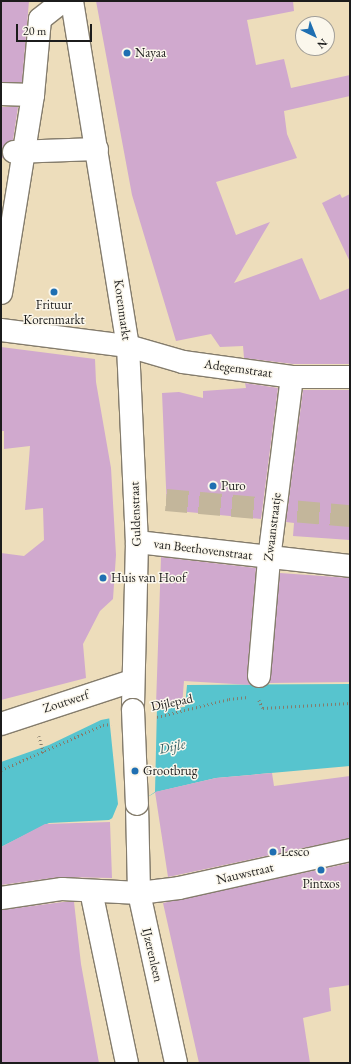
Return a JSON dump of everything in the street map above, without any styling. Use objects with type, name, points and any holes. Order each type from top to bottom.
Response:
[{"type":"street","points":[[1,293],[19,153],[33,95],[40,19],[63,1]]},
{"type":"street","name":"Korenmarkt","points":[[1,330],[128,346],[72,1]]},
{"type":"street","points":[[1,94],[33,95]]},
{"type":"street","points":[[19,153],[97,149]]},
{"type":"street","name":"Adegemstraat","points":[[128,346],[183,362],[292,377],[350,377]]},
{"type":"street","name":"Guldenstraat","points":[[128,346],[137,542],[132,681]]},
{"type":"street","name":"Zwaanstraatje","points":[[258,686],[269,559],[292,377]]},
{"type":"street","name":"van Beethovenstraat","points":[[137,542],[269,559],[350,566]]},
{"type":"street","points":[[1,898],[62,889],[139,893],[137,804],[125,716],[132,681]]},
{"type":"street","name":"Zoutwerf","points":[[1,724],[132,681]]},
{"type":"street","name":"Nauwstraat","points":[[139,893],[179,888],[350,850]]},
{"type":"street","points":[[85,891],[127,1063]]},
{"type":"street","name":"IJzerenleen","points":[[139,893],[176,1063]]},
{"type":"path","points":[[258,686],[263,708],[350,702]]},
{"type":"path","name":"Dijlepad","points":[[154,718],[229,699],[250,697]]},
{"type":"path","points":[[1,770],[125,716]]},
{"type":"water","name":"Dijle","points":[[350,684],[350,766],[216,778],[156,792],[109,820],[49,823],[1,847],[1,762],[49,745],[101,720],[158,709],[185,707],[187,685]]},
{"type":"pier","name":"Grootbrug","points":[[157,707],[155,792],[111,821],[118,804],[109,716]]},
{"type":"building","points":[[1,1],[29,1],[22,82],[1,82]]},
{"type":"building","points":[[96,1],[293,1],[294,11],[247,20],[256,65],[284,59],[291,88],[350,75],[350,96],[284,111],[287,134],[297,158],[216,182],[236,235],[270,222],[234,283],[302,258],[320,300],[350,288],[350,364],[293,364],[244,358],[243,346],[220,347],[211,334],[176,341],[132,195]]},
{"type":"building","points":[[1,107],[18,107],[13,140],[3,147],[3,158],[1,158]]},
{"type":"building","points":[[340,194],[342,198],[350,194],[350,262],[322,203]]},
{"type":"building","points":[[1,347],[95,359],[96,382],[111,468],[116,555],[113,599],[100,611],[83,644],[86,678],[1,700],[1,553],[24,556],[44,540],[43,508],[25,510],[30,446],[4,449],[4,431],[1,431]]},
{"type":"building","points":[[245,383],[278,388],[261,519],[167,510],[162,393],[179,392],[203,398],[203,391],[246,388]]},
{"type":"building","points":[[303,390],[350,390],[350,540],[293,536],[294,523],[286,522]]},
{"type":"building","points":[[161,557],[256,568],[247,675],[251,685],[184,681],[182,706],[156,705]]},
{"type":"building","points":[[280,573],[350,578],[350,682],[269,683]]},
{"type":"building","points":[[272,773],[274,786],[350,776],[350,838],[168,877],[155,792],[216,778]]},
{"type":"building","points":[[110,822],[112,878],[60,877],[1,885],[1,847],[45,824]]},
{"type":"building","points":[[350,863],[350,985],[329,988],[331,1011],[303,1018],[310,1063],[199,1063],[163,903]]},
{"type":"building","points":[[74,902],[81,964],[99,1063],[1,1063],[1,910]]},
{"type":"tunnel","points":[[166,500],[350,516]]},
{"type":"place","name":"Nayaa","points":[[127,53]]},
{"type":"place","name":"Frituur Korenmarkt","points":[[54,292]]},
{"type":"place","name":"Puro","points":[[213,486]]},
{"type":"place","name":"Huis van Hoof","points":[[103,578]]},
{"type":"place","name":"Grootbrug","points":[[135,771]]},
{"type":"place","name":"Lesco","points":[[273,852]]},
{"type":"place","name":"Pintxos","points":[[321,870]]}]
